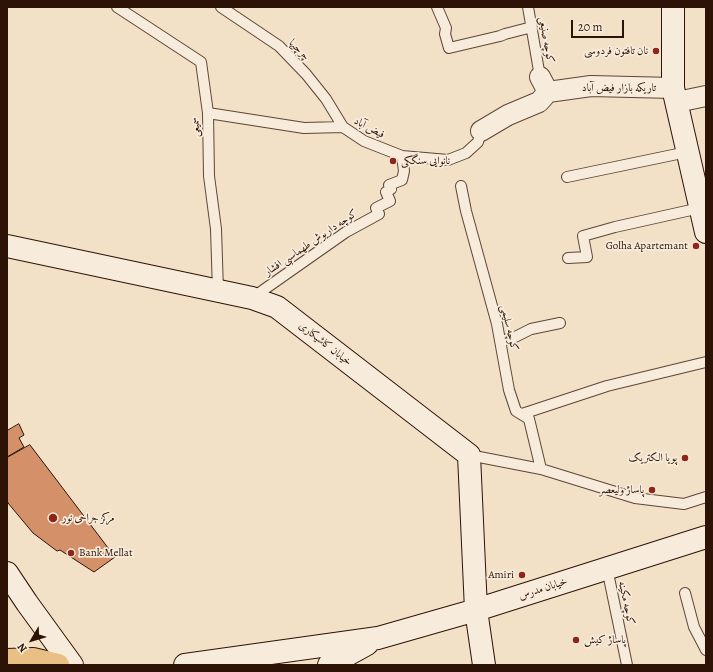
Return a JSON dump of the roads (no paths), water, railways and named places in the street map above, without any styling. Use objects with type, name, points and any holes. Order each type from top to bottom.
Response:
[{"type":"main road","points":[[7,660],[33,659],[58,665]]},
{"type":"street","points":[[672,7],[675,95],[706,232]]},
{"type":"street","points":[[481,131],[508,115],[539,102],[544,84]]},
{"type":"street","name":"تاریکه بازار فیض آباد","points":[[544,84],[591,86],[675,95],[706,96]]},
{"type":"street","name":"خیابان کاشیکاری","points":[[7,246],[252,298],[277,307],[469,455]]},
{"type":"street","points":[[469,455],[476,610],[484,665]]},
{"type":"street","name":"خیابان مدرس","points":[[185,665],[378,638],[476,610],[706,537]]},
{"type":"street","points":[[7,573],[72,665]]},
{"type":"street","name":"خیابان مدرس","points":[[329,665],[378,638]]},
{"type":"lane","name":"سمیعی","points":[[118,7],[201,62],[208,113],[209,176],[216,229],[218,291]]},
{"type":"lane","name":"چرچیها","points":[[221,7],[279,46],[306,74],[326,99],[343,127]]},
{"type":"lane","points":[[437,7],[446,28],[445,34],[449,48],[532,28]]},
{"type":"lane","name":"کوچه صنیعی","points":[[528,7],[544,84]]},
{"type":"lane","name":"فیض آباد","points":[[208,113],[304,128],[343,127],[364,141],[402,156],[448,160],[466,153],[478,142],[481,131]]},
{"type":"lane","points":[[567,177],[687,152]]},
{"type":"lane","name":"کوچه داریوش طهماسبی افشار","points":[[252,298],[346,232],[379,214],[376,208],[390,201],[386,192],[391,189],[389,185],[402,180],[404,171],[402,156]]},
{"type":"lane","name":"کوچه سلیمی","points":[[461,186],[466,211],[497,324],[509,390],[516,411],[529,419],[541,469]]},
{"type":"lane","points":[[568,258],[587,257],[583,236],[615,227],[700,208]]},
{"type":"lane","points":[[501,341],[515,337],[531,329],[560,323]]},
{"type":"lane","points":[[522,414],[607,386],[706,362]]},
{"type":"lane","points":[[469,455],[541,469],[635,498],[684,504],[706,497]]},
{"type":"lane","name":"کوچه مکینه","points":[[607,568],[627,665]]},
{"type":"lane","points":[[685,593],[694,627],[706,650]]},
{"type":"place","name":"نان تافتون فردوسی","points":[[656,51]]},
{"type":"place","name":"نانوایی سنگکی","points":[[393,161]]},
{"type":"place","name":"Golha Apartemant","points":[[696,246]]},
{"type":"place","name":"پویا الکتریک","points":[[685,458]]},
{"type":"place","name":"پاساژ ولیعصر","points":[[652,490]]},
{"type":"place","name":"مرکز جراحی نور","points":[[53,518]]},
{"type":"place","name":"Bank Mellat","points":[[71,553]]},
{"type":"place","name":"Amiri","points":[[522,575]]},
{"type":"place","name":"پاساژ کیش","points":[[576,640]]}]
